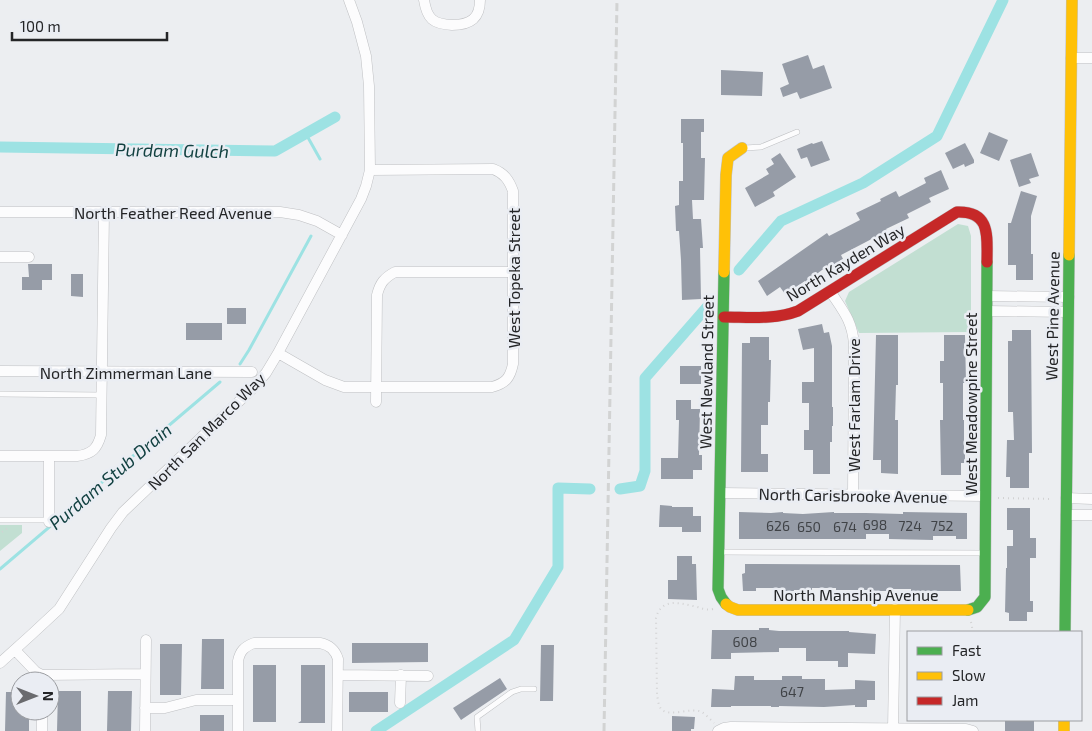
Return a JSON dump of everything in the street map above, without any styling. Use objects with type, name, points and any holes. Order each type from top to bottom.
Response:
[{"type":"street","name":"North San Marco Way","points":[[0,663],[59,609],[123,512],[251,390],[266,373],[361,199],[370,170],[369,86],[366,56],[349,0]]},
{"type":"street","points":[[424,0],[426,12],[434,21],[440,24],[460,25],[473,20],[477,15],[480,0]]},
{"type":"street","name":"West Pine Avenue","points":[[1065,631],[1066,515],[1062,498],[1068,312],[1072,0]]},
{"type":"street","points":[[1071,58],[1092,58]]},
{"type":"street","name":"West Newland Street","points":[[719,605],[726,175],[728,158],[742,148]]},
{"type":"street","name":"West Topeka Street","points":[[370,170],[493,169],[506,177],[513,191],[512,373],[501,385],[492,387],[376,387]]},
{"type":"street","name":"North Feather Reed Avenue","points":[[0,212],[280,212],[299,215],[317,221],[342,235]]},
{"type":"street","points":[[0,456],[86,455],[98,443],[101,435],[104,212]]},
{"type":"street","name":"North Kayden Way","points":[[724,317],[778,317],[798,311],[957,212],[969,212],[976,215]]},
{"type":"street","name":"West Meadowpine Street","points":[[976,215],[983,222],[987,231],[990,497],[985,553],[985,598]]},
{"type":"street","points":[[0,257],[29,257]]},
{"type":"street","points":[[376,402],[377,295],[383,279],[395,272],[513,272]]},
{"type":"street","name":"West Farlam Drive","points":[[830,291],[849,319],[854,338],[853,495]]},
{"type":"street","points":[[987,296],[1068,296]]},
{"type":"street","points":[[987,311],[1068,312]]},
{"type":"street","points":[[278,353],[325,380],[344,386],[376,387]]},
{"type":"street","name":"North Zimmerman Lane","points":[[0,372],[252,372]]},
{"type":"street","points":[[49,456],[49,521]]},
{"type":"street","name":"North Carisbrooke Avenue","points":[[720,493],[990,497]]},
{"type":"street","points":[[1062,498],[1092,499]]},
{"type":"street","points":[[1066,515],[1092,515]]},
{"type":"street","name":"North Manship Avenue","points":[[719,605],[738,610],[968,610],[977,607],[985,598]]},
{"type":"street","points":[[893,729],[894,610]]},
{"type":"street","points":[[145,731],[146,640]]},
{"type":"street","points":[[238,731],[238,661],[242,650],[246,646],[254,644],[320,643],[332,648],[338,660],[337,731]]},
{"type":"street","points":[[15,650],[35,671]]},
{"type":"street","points":[[60,677],[145,674]]},
{"type":"street","points":[[338,675],[428,676]]},
{"type":"street","points":[[400,703],[401,675]]},
{"type":"street","points":[[145,708],[165,708],[196,700],[238,700]]},
{"type":"street","points":[[716,727],[966,729],[973,731]]},
{"type":"lane","points":[[742,148],[761,147],[797,132]]},
{"type":"lane","points":[[0,394],[101,394]]},
{"type":"lane","points":[[0,520],[49,521]]},
{"type":"lane","points":[[719,552],[985,553]]},
{"type":"lane","points":[[478,731],[477,717],[512,692],[521,689],[534,689]]},
{"type":"path","points":[[990,497],[1062,498]]},
{"type":"path","points":[[716,727],[702,712],[695,710],[667,712],[662,710],[658,704],[656,618],[662,606],[668,604],[689,605],[707,610],[719,605]]},
{"type":"path","points":[[971,620],[973,631]]},
{"type":"green space","points":[[958,224],[968,226],[971,236],[971,332],[859,333],[845,301],[849,292]]},
{"type":"green space","points":[[0,525],[22,525],[22,533],[0,551]]},
{"type":"building","points":[[808,55],[813,69],[824,65],[832,88],[800,99],[797,92],[783,97],[780,88],[789,84],[782,64]]},
{"type":"building","points":[[721,70],[763,72],[762,96],[721,95]]},
{"type":"building","points":[[681,119],[704,119],[704,132],[701,132],[701,158],[705,158],[704,200],[692,200],[693,219],[701,219],[703,248],[700,248],[701,299],[682,300],[679,231],[676,231],[675,206],[679,205],[679,181],[683,181]]},
{"type":"building","points":[[989,132],[1008,140],[999,161],[980,153]]},
{"type":"building","points":[[822,141],[830,160],[811,167],[807,157],[801,159],[797,149]]},
{"type":"building","points":[[965,143],[974,163],[965,167],[964,164],[953,169],[945,153]]},
{"type":"building","points":[[780,153],[796,177],[773,192],[775,196],[755,207],[745,188],[769,174],[766,169],[774,164],[771,159]]},
{"type":"building","points":[[1031,153],[1039,176],[1029,179],[1031,183],[1019,187],[1010,160]]},
{"type":"building","points":[[941,170],[949,189],[929,198],[931,202],[907,214],[909,218],[841,255],[843,259],[827,269],[826,267],[806,282],[785,294],[780,287],[767,296],[758,281],[827,233],[829,236],[860,220],[856,213],[881,201],[880,199],[896,191],[899,197],[926,183],[924,178]]},
{"type":"building","points":[[1021,191],[1037,196],[1031,216],[1033,280],[1016,280],[1016,265],[1008,265],[1008,223],[1011,223]]},
{"type":"building","points":[[28,264],[52,264],[52,280],[42,280],[42,290],[22,290],[22,277],[29,277]]},
{"type":"building","points":[[71,274],[83,274],[83,297],[71,296]]},
{"type":"building","points":[[227,308],[246,308],[246,324],[227,324]]},
{"type":"building","points":[[186,323],[222,323],[222,340],[186,340]]},
{"type":"building","points":[[822,324],[824,333],[829,332],[832,346],[833,426],[832,442],[830,442],[830,474],[813,474],[813,450],[804,450],[804,430],[809,430],[809,403],[802,403],[802,382],[814,382],[814,348],[803,350],[798,329]]},
{"type":"building","points":[[1012,330],[1031,330],[1032,453],[1029,453],[1029,488],[1010,488],[1010,477],[1006,477],[1007,440],[1014,440],[1013,412],[1008,412],[1008,341],[1012,341]]},
{"type":"building","points":[[876,335],[898,335],[898,385],[896,385],[895,420],[898,420],[898,474],[881,473],[881,460],[873,460]]},
{"type":"building","points":[[944,335],[965,335],[966,383],[963,383],[963,420],[965,463],[961,463],[961,475],[941,475],[940,420],[943,420],[943,383],[940,383],[940,361],[944,361]]},
{"type":"building","points":[[750,337],[769,337],[769,360],[771,360],[768,425],[761,425],[761,454],[768,454],[768,472],[741,472],[742,343],[750,343]]},
{"type":"building","points":[[680,366],[701,366],[701,384],[680,384]]},
{"type":"building","points":[[676,400],[691,400],[691,409],[700,409],[699,455],[702,455],[702,470],[693,470],[693,479],[661,479],[661,458],[678,458],[679,420],[676,420]]},
{"type":"building","points":[[660,505],[693,507],[693,516],[701,516],[701,532],[682,532],[682,527],[659,527]]},
{"type":"building","points":[[1007,508],[1030,508],[1030,538],[1036,538],[1036,558],[1030,558],[1030,601],[1033,601],[1033,612],[1027,612],[1027,621],[1009,621],[1009,613],[1005,612],[1007,546],[1013,546],[1013,530],[1007,530]]},
{"type":"building","points":[[739,512],[803,514],[834,512],[967,513],[967,539],[956,539],[956,536],[933,536],[933,540],[889,539],[889,534],[866,534],[866,539],[739,539]]},
{"type":"building","points":[[677,556],[692,556],[692,564],[696,564],[697,600],[668,599],[668,580],[677,580]]},
{"type":"building","points":[[745,564],[960,565],[961,591],[888,589],[888,591],[873,591],[812,588],[812,590],[781,591],[781,588],[756,588],[756,591],[743,591],[742,574],[745,573]]},
{"type":"building","points":[[759,628],[779,631],[849,631],[876,634],[875,654],[848,653],[848,667],[838,667],[838,661],[806,661],[806,648],[779,648],[779,652],[731,653],[731,659],[711,659],[712,630],[759,630]]},
{"type":"building","points":[[202,639],[224,639],[224,689],[201,689]]},
{"type":"building","points":[[352,643],[428,643],[428,662],[352,663]]},
{"type":"building","points":[[160,644],[182,644],[181,695],[160,695]]},
{"type":"building","points":[[541,645],[554,645],[553,701],[540,701]]},
{"type":"building","points":[[253,665],[276,665],[276,722],[253,722]]},
{"type":"building","points":[[301,665],[325,665],[325,723],[298,723],[301,721]]},
{"type":"building","points":[[735,676],[754,676],[754,680],[782,680],[782,676],[802,676],[802,679],[825,679],[825,690],[855,689],[855,680],[875,681],[875,700],[867,700],[867,707],[855,707],[855,705],[824,707],[711,707],[712,689],[734,690]]},
{"type":"building","points":[[500,678],[507,689],[461,720],[453,708]]},
{"type":"building","points":[[60,691],[81,691],[81,731],[57,731],[57,721],[60,721]]},
{"type":"building","points":[[108,691],[132,691],[131,731],[107,731]]},
{"type":"building","points":[[6,692],[10,692],[10,721],[29,721],[29,731],[5,731]]},
{"type":"building","points":[[349,692],[388,692],[388,712],[349,712]]},
{"type":"building","points":[[200,715],[224,715],[224,731],[200,731]]},
{"type":"building","points":[[672,716],[695,717],[694,729],[691,729],[691,731],[672,731]]},
{"type":"building","points":[[1005,721],[1034,721],[1034,731],[1005,731]]},
{"type":"waterway","points":[[739,270],[781,221],[863,183],[937,136],[1003,0]]},
{"type":"waterway","name":"Purdam Gulch","points":[[0,147],[275,151],[335,117]]},
{"type":"waterway","name":"Purdam Stub Drain","points":[[306,134],[320,159]]},
{"type":"waterway","name":"Purdam Stub Drain","points":[[240,364],[311,236]]},
{"type":"waterway","points":[[620,489],[640,486],[645,471],[645,378],[707,307]]},
{"type":"waterway","name":"Purdam Stub Drain","points":[[0,569],[220,382]]},
{"type":"waterway","points":[[376,731],[514,640],[558,567],[558,488],[590,489]]},
{"type":"railway","points":[[604,731],[617,0]]},
{"type":"traffic: fast","points":[[1065,631],[1069,255]]},
{"type":"traffic: fast","points":[[968,610],[977,607],[985,597],[987,262]]},
{"type":"traffic: fast","points":[[724,272],[718,589],[726,604]]},
{"type":"traffic: slow","points":[[1069,255],[1072,0]]},
{"type":"traffic: slow","points":[[724,272],[728,158],[742,148]]},
{"type":"traffic: slow","points":[[726,604],[738,610],[968,610]]},
{"type":"traffic: slow","points":[[1064,721],[1064,731]]},
{"type":"traffic: jam","points":[[724,317],[771,317],[798,311],[957,212],[976,216],[985,227],[987,262]]}]
